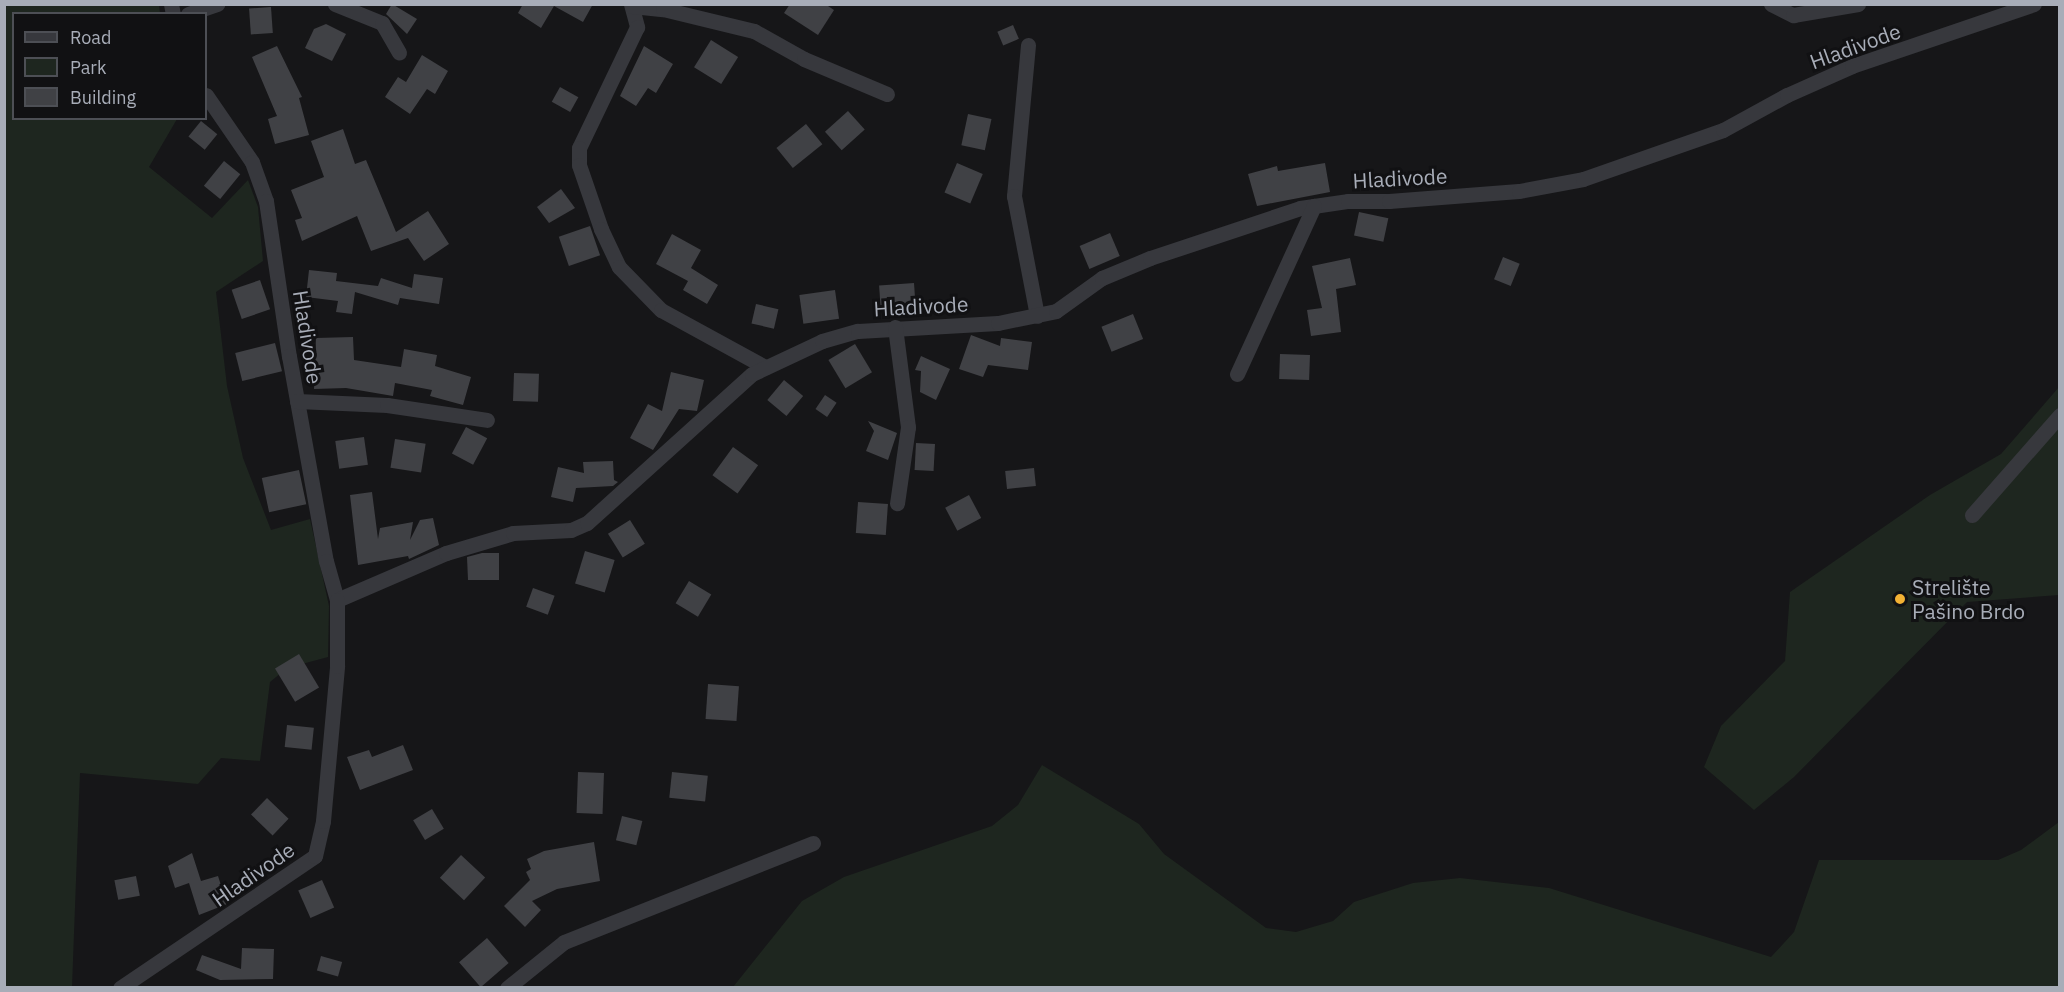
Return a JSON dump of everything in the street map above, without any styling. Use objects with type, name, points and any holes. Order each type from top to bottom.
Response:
[{"type":"street","points":[[194,12],[217,4]]},
{"type":"street","points":[[335,4],[382,23],[399,52]]},
{"type":"street","points":[[1771,4],[1793,15],[1858,4]]},
{"type":"street","name":"Hladivode","points":[[337,600],[446,553],[513,533],[571,530],[587,523],[752,374],[822,341],[858,331],[895,327],[998,323],[1056,311],[1102,278],[1150,258],[1314,206],[1519,191],[1583,179],[1723,130],[1787,94],[1852,66],[2034,4]]},
{"type":"street","points":[[765,367],[661,310],[620,267],[601,229],[579,165],[579,148],[637,27],[631,5],[663,9],[754,31],[804,59],[887,94]]},
{"type":"street","points":[[1028,45],[1014,196],[1037,316]]},
{"type":"street","name":"Hladivode","points":[[120,987],[315,856],[323,821],[337,666],[337,600],[326,561],[297,401],[266,201],[252,162],[207,96]]},
{"type":"street","points":[[1237,374],[1314,206]]},
{"type":"street","points":[[895,327],[908,427],[897,503]]},
{"type":"street","points":[[297,401],[387,405],[486,420]]},
{"type":"street","points":[[1972,515],[2060,415]]},
{"type":"street","points":[[507,987],[564,942],[813,843]]},
{"type":"green space","points":[[5,5],[159,5],[160,12],[12,12],[12,120],[176,120],[149,167],[212,218],[248,180],[258,207],[263,261],[216,292],[227,386],[243,458],[271,530],[310,519],[329,606],[328,657],[287,668],[270,682],[260,761],[221,758],[198,784],[80,773],[72,987],[5,988]]},
{"type":"green space","name":"Strelište Pašino Brdo","points":[[2059,387],[2059,595],[1967,602],[1794,777],[1754,810],[1704,767],[1721,726],[1785,661],[1790,592],[1930,495],[2001,454]]},
{"type":"green space","points":[[1042,765],[1139,824],[1164,854],[1266,928],[1296,932],[1333,921],[1354,902],[1413,883],[1460,878],[1549,888],[1771,957],[1794,932],[1819,860],[1998,860],[2021,850],[2059,822],[2059,987],[733,987],[802,901],[844,877],[992,826],[1018,805]]},
{"type":"building","points":[[392,4],[417,19],[407,34],[386,14]]},
{"type":"building","points":[[523,4],[593,4],[583,22],[554,6],[541,28],[518,13]]},
{"type":"building","points":[[790,4],[825,4],[834,10],[818,35],[784,13]]},
{"type":"building","points":[[271,7],[273,33],[251,34],[249,9]]},
{"type":"building","points":[[326,24],[346,34],[332,61],[305,48],[314,29]]},
{"type":"building","points":[[1013,25],[1019,39],[1003,45],[997,32]]},
{"type":"building","points":[[711,40],[738,57],[721,84],[694,67]]},
{"type":"building","points":[[277,46],[302,97],[299,98],[309,135],[275,144],[268,119],[277,116],[252,57]]},
{"type":"building","points":[[644,46],[673,64],[656,93],[648,88],[636,106],[620,96]]},
{"type":"building","points":[[422,55],[448,71],[435,94],[427,89],[410,114],[385,97],[398,77],[406,82]]},
{"type":"building","points":[[560,87],[578,97],[570,112],[552,102]]},
{"type":"building","points":[[848,111],[865,130],[842,150],[825,132]]},
{"type":"building","points":[[968,114],[991,119],[985,150],[961,145]]},
{"type":"building","points":[[201,121],[217,134],[205,150],[188,137]]},
{"type":"building","points":[[806,124],[822,144],[793,168],[776,148]]},
{"type":"building","points":[[343,129],[355,164],[366,160],[396,232],[428,211],[449,244],[424,261],[408,238],[371,251],[357,216],[302,241],[295,220],[302,218],[291,190],[324,177],[311,141]]},
{"type":"building","points":[[224,161],[240,174],[220,199],[204,186]]},
{"type":"building","points":[[957,163],[983,174],[970,203],[944,192]]},
{"type":"building","points":[[1325,163],[1330,192],[1257,206],[1248,174],[1277,166],[1278,171]]},
{"type":"building","points":[[561,189],[575,208],[549,223],[537,207]]},
{"type":"building","points":[[1359,212],[1388,218],[1383,242],[1354,235]]},
{"type":"building","points":[[590,226],[600,255],[569,266],[559,237]]},
{"type":"building","points":[[1110,233],[1120,256],[1089,269],[1080,246]]},
{"type":"building","points":[[672,234],[701,250],[691,268],[718,285],[707,304],[683,290],[688,281],[656,264]]},
{"type":"building","points":[[1503,257],[1520,264],[1511,286],[1494,279]]},
{"type":"building","points":[[1350,258],[1356,285],[1336,289],[1341,332],[1311,336],[1307,310],[1322,308],[1312,266]]},
{"type":"building","points":[[309,270],[337,273],[336,281],[378,286],[381,278],[412,288],[414,274],[443,278],[439,304],[400,298],[398,305],[355,292],[352,314],[336,312],[338,301],[306,297]]},
{"type":"building","points":[[260,280],[270,309],[242,319],[232,290]]},
{"type":"building","points":[[914,283],[916,309],[881,311],[879,285]]},
{"type":"building","points":[[835,290],[839,319],[803,324],[799,295]]},
{"type":"building","points":[[756,304],[778,309],[774,329],[752,323]]},
{"type":"building","points":[[1133,314],[1143,339],[1112,352],[1101,327]]},
{"type":"building","points":[[971,335],[1000,346],[1001,338],[1032,342],[1028,370],[988,365],[983,377],[959,369]]},
{"type":"building","points":[[353,337],[354,360],[401,367],[404,349],[437,355],[435,366],[471,377],[463,405],[430,396],[432,390],[395,383],[393,396],[346,388],[314,389],[316,338]]},
{"type":"building","points":[[275,343],[282,371],[242,381],[235,353]]},
{"type":"building","points":[[855,344],[872,372],[845,388],[828,360]]},
{"type":"building","points":[[1280,354],[1310,355],[1309,380],[1279,379]]},
{"type":"building","points":[[921,356],[950,369],[936,400],[920,392],[921,371],[915,370]]},
{"type":"building","points":[[671,372],[704,380],[697,411],[679,409],[653,450],[630,438],[648,404],[662,411]]},
{"type":"building","points":[[514,373],[539,374],[538,402],[513,401]]},
{"type":"building","points":[[784,380],[803,396],[786,416],[767,400]]},
{"type":"building","points":[[825,395],[837,403],[827,417],[815,409]]},
{"type":"building","points":[[868,421],[897,433],[888,460],[866,451],[874,431]]},
{"type":"building","points":[[466,427],[487,438],[473,465],[452,453]]},
{"type":"building","points":[[364,437],[368,465],[339,469],[335,441]]},
{"type":"building","points":[[395,439],[426,444],[421,472],[390,468]]},
{"type":"building","points":[[916,443],[935,444],[934,471],[915,470]]},
{"type":"building","points":[[733,447],[758,465],[738,494],[712,475]]},
{"type":"building","points":[[613,461],[614,480],[618,482],[613,486],[576,488],[573,502],[551,497],[558,467],[584,473],[583,462]]},
{"type":"building","points":[[1034,468],[1036,486],[1007,489],[1005,471]]},
{"type":"building","points":[[299,470],[306,504],[269,512],[262,478]]},
{"type":"building","points":[[372,492],[378,539],[380,528],[413,522],[410,540],[420,520],[433,518],[439,545],[409,559],[408,556],[358,565],[350,495]]},
{"type":"building","points":[[969,495],[981,518],[957,531],[945,508]]},
{"type":"building","points":[[858,502],[888,504],[886,535],[856,533]]},
{"type":"building","points":[[630,520],[645,544],[623,558],[608,534]]},
{"type":"building","points":[[585,551],[615,560],[605,593],[575,584]]},
{"type":"building","points":[[482,553],[499,553],[499,580],[468,580],[467,557]]},
{"type":"building","points":[[689,581],[711,594],[698,617],[676,603]]},
{"type":"building","points":[[533,588],[555,596],[548,615],[526,607]]},
{"type":"building","points":[[299,654],[319,687],[295,702],[275,668]]},
{"type":"building","points":[[708,684],[739,686],[736,721],[706,719]]},
{"type":"building","points":[[287,725],[314,728],[312,750],[285,747]]},
{"type":"building","points":[[403,745],[413,770],[360,790],[347,757],[369,750],[372,757]]},
{"type":"building","points":[[578,772],[604,773],[603,814],[577,813]]},
{"type":"building","points":[[672,772],[708,776],[705,802],[669,798]]},
{"type":"building","points":[[267,798],[289,819],[273,835],[251,815]]},
{"type":"building","points":[[432,809],[444,829],[425,840],[413,820]]},
{"type":"building","points":[[622,816],[642,821],[636,845],[616,840]]},
{"type":"building","points":[[594,842],[600,881],[557,889],[532,901],[541,910],[525,927],[504,906],[530,880],[526,872],[531,869],[527,859],[544,851]]},
{"type":"building","points":[[192,853],[201,881],[218,876],[227,904],[199,915],[189,883],[175,888],[168,866]]},
{"type":"building","points":[[461,855],[485,878],[464,900],[440,878]]},
{"type":"building","points":[[136,876],[140,896],[118,900],[114,880]]},
{"type":"building","points":[[322,880],[334,907],[310,918],[298,891]]},
{"type":"building","points":[[487,938],[509,963],[481,987],[459,962]]},
{"type":"building","points":[[242,948],[274,949],[273,979],[220,980],[196,970],[202,955],[241,969]]},
{"type":"building","points":[[321,956],[342,962],[338,976],[317,970]]},
{"type":"place","name":"Strelište Pašino Brdo","points":[[1900,599]]}]
